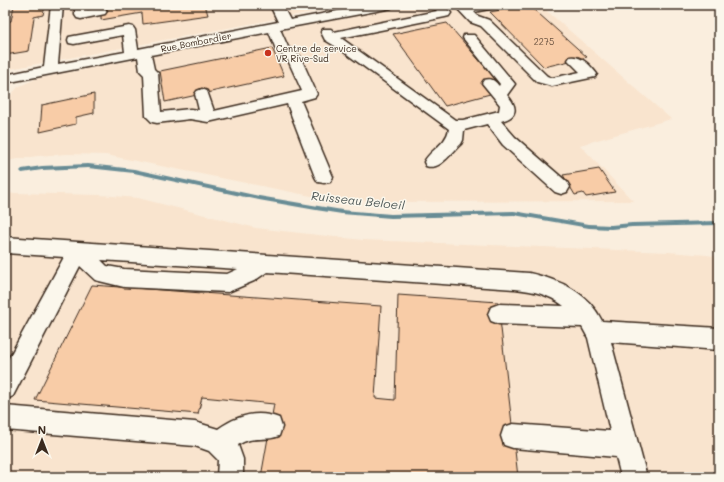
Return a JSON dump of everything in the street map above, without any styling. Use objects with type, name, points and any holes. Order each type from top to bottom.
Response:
[{"type":"street","points":[[51,70],[57,5]]},
{"type":"street","points":[[81,5],[81,15],[101,11]]},
{"type":"street","points":[[74,40],[129,30],[147,71],[151,73],[154,116],[157,118],[190,114],[208,117],[310,94],[293,56],[282,49],[276,5]]},
{"type":"street","name":"Rue Bombardier","points":[[5,78],[387,5]]},
{"type":"street","points":[[330,37],[445,13],[438,5]]},
{"type":"street","points":[[462,8],[490,5]]},
{"type":"street","points":[[462,8],[474,20],[485,23],[542,79],[552,82],[590,74],[575,60]]},
{"type":"street","points":[[318,18],[330,37],[345,46],[448,124],[457,126],[507,112],[507,104],[489,83]]},
{"type":"street","points":[[469,38],[508,84],[500,95]]},
{"type":"street","points":[[202,94],[208,117]]},
{"type":"street","points":[[292,98],[324,177]]},
{"type":"street","points":[[490,118],[509,141],[561,187]]},
{"type":"street","points":[[432,162],[456,140],[457,126]]},
{"type":"street","points":[[5,246],[531,281],[557,290],[572,299],[593,324],[634,477]]},
{"type":"street","points":[[5,388],[78,250]]},
{"type":"street","points":[[500,314],[719,339]]},
{"type":"street","points":[[5,418],[195,434],[220,442],[227,450],[232,461],[230,477]]},
{"type":"street","points":[[220,442],[238,429],[250,426],[270,427]]},
{"type":"street","points":[[513,436],[626,445]]},
{"type":"shaded area","points":[[5,5],[349,5],[5,70]]},
{"type":"shaded area","points":[[412,5],[540,5],[671,119],[580,145],[633,201],[386,202],[311,196],[106,155],[68,154],[37,156],[12,160],[5,164],[5,131],[11,95],[18,87],[35,79]]},
{"type":"shaded area","points":[[14,193],[100,195],[138,198],[256,228],[363,240],[668,252],[719,257],[719,477],[5,477],[5,195]]},
{"type":"building","points":[[14,5],[45,5],[43,15],[34,17],[29,51],[5,55],[5,22],[11,21]]},
{"type":"building","points":[[101,5],[205,5],[208,15],[143,24],[142,13],[101,20]]},
{"type":"building","points":[[529,5],[587,57],[544,67],[490,12]]},
{"type":"building","points":[[447,23],[497,81],[482,84],[490,94],[445,106],[393,34]]},
{"type":"building","points":[[272,48],[284,76],[165,102],[160,71]]},
{"type":"building","points":[[94,94],[94,113],[76,117],[76,124],[40,132],[42,105]]},
{"type":"building","points":[[599,169],[615,192],[586,197],[583,193],[575,195],[563,175]]},
{"type":"building","points":[[92,285],[381,306],[375,398],[395,400],[398,295],[498,302],[518,477],[261,477],[274,404],[202,397],[198,414],[35,400]]},
{"type":"waterway","name":"Ruisseau Beloeil","points":[[22,171],[42,168],[88,166],[134,171],[259,198],[316,208],[342,212],[391,216],[514,213],[589,226],[611,227],[632,225],[719,223]]},
{"type":"place","name":"Centre de service VR Rive-Sud","points":[[268,53]]}]
